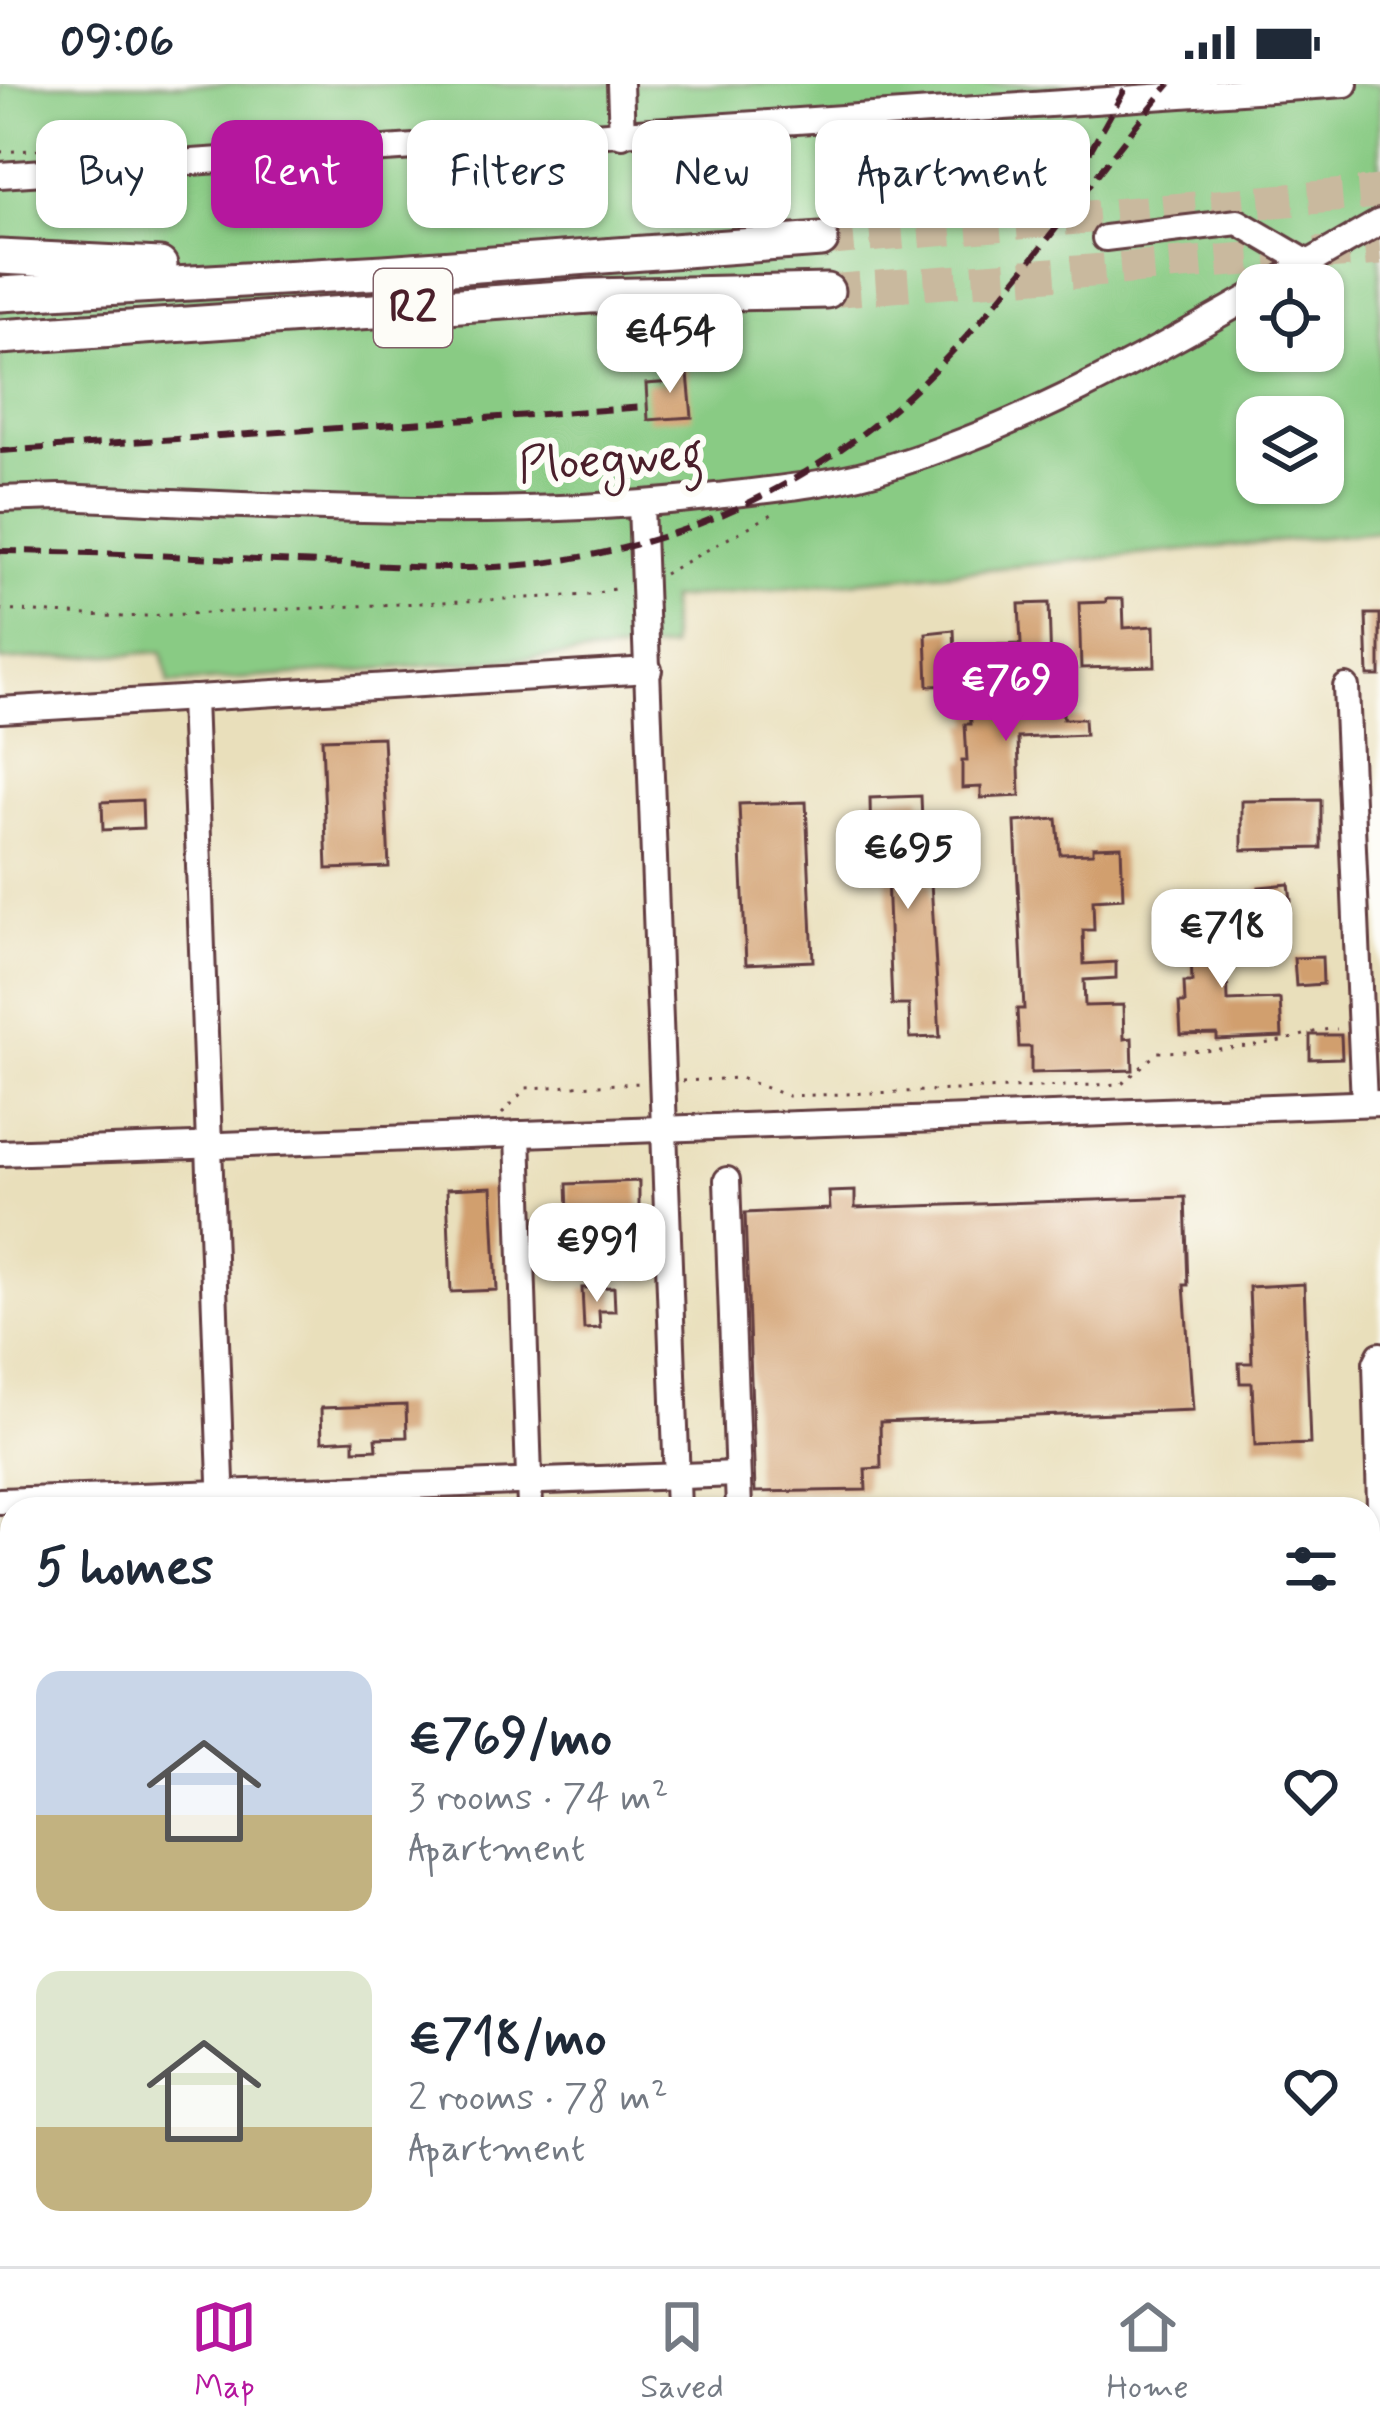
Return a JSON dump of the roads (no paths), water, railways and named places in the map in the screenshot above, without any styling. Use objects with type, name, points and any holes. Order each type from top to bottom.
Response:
[{"type":"highway","name":"R2","points":[[0,294],[820,240]]},
{"type":"highway","points":[[0,257],[384,272]]},
{"type":"highway","name":"R2","points":[[0,337],[590,296],[827,291]]},
{"type":"street","points":[[620,84],[622,135]]},
{"type":"street","points":[[0,175],[1345,84]]},
{"type":"street","points":[[1105,238],[1238,222],[1308,263],[1380,222]]},
{"type":"street","name":"Ploegweg","points":[[0,499],[59,497],[438,513],[641,505],[821,482],[895,466],[1072,393],[1236,304]]},
{"type":"street","points":[[641,505],[678,1497]]},
{"type":"street","points":[[0,710],[649,670]]},
{"type":"street","points":[[0,1153],[510,1125],[664,1128],[1372,1103],[1362,1040],[1346,687]]},
{"type":"street","points":[[193,698],[222,1497]]},
{"type":"street","points":[[510,1125],[530,1497]]},
{"type":"street","points":[[727,1180],[738,1497]]},
{"type":"street","points":[[1380,1354],[1376,1363],[1380,1497]]},
{"type":"street","points":[[303,1497],[737,1474]]},
{"type":"tunnel","points":[[821,240],[1380,192]]},
{"type":"tunnel","points":[[827,291],[1380,249]]},
{"type":"railway","points":[[1090,151],[1128,84]]},
{"type":"railway","points":[[0,551],[415,567],[510,566],[623,548],[730,511],[830,456],[919,385],[1018,277],[1170,84]]},
{"type":"railway","points":[[0,451],[646,407]]}]
